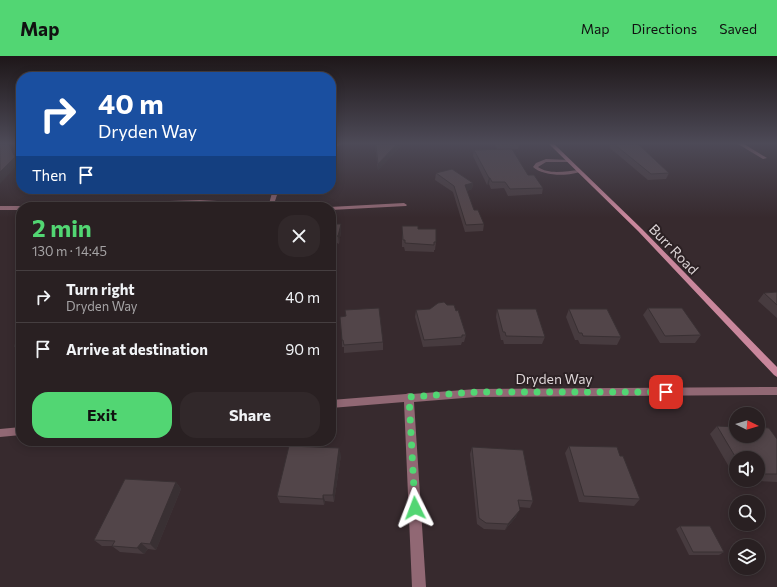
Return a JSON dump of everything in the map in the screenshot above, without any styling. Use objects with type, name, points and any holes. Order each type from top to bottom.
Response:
[{"type":"street","name":"Burr Road","points":[[576,169],[640,230],[777,373]]},
{"type":"street","points":[[336,208],[404,205]]},
{"type":"street","points":[[0,208],[16,208]]},
{"type":"street","name":"Dryden Way","points":[[336,404],[476,392],[777,391]]},
{"type":"street","points":[[409,397],[419,587]]},
{"type":"street","points":[[0,433],[16,431]]},
{"type":"lane","points":[[537,169],[540,172],[548,173],[578,171]]},
{"type":"building","points":[[452,169],[473,183],[465,185],[474,210],[478,210],[484,224],[466,225],[454,186],[436,173]]},
{"type":"building","points":[[484,169],[524,169],[528,175],[534,175],[543,188],[510,189],[505,182],[492,182]]},
{"type":"building","points":[[645,169],[664,169],[669,173],[651,174]]},
{"type":"building","points":[[336,224],[341,224],[338,236],[336,238]]},
{"type":"building","points":[[402,226],[418,226],[418,229],[436,229],[436,242],[434,242],[434,245],[405,243],[405,240],[403,240]]},
{"type":"building","points":[[777,292],[777,305],[764,293]]},
{"type":"building","points":[[444,302],[447,305],[454,305],[456,311],[458,310],[466,335],[462,335],[462,337],[424,340],[416,310],[430,309],[438,303]]},
{"type":"building","points":[[379,308],[383,342],[344,345],[342,340],[340,317],[346,316],[345,310]]},
{"type":"building","points":[[648,308],[682,308],[701,335],[665,336]]},
{"type":"building","points":[[497,309],[536,309],[545,337],[506,336],[505,332],[503,332]]},
{"type":"building","points":[[569,309],[607,309],[621,337],[583,336],[582,333],[579,333]]},
{"type":"building","points":[[717,426],[729,427],[729,443],[765,443],[765,428],[769,428],[777,439],[777,474],[765,474],[765,451],[732,451]]},
{"type":"building","points":[[289,446],[339,448],[333,495],[323,495],[323,499],[277,496]]},
{"type":"building","points":[[569,446],[617,447],[620,456],[623,456],[640,499],[584,496]]},
{"type":"building","points":[[472,447],[523,450],[533,501],[518,500],[520,510],[508,524],[486,523],[479,518]]},
{"type":"building","points":[[125,479],[176,482],[150,544],[141,543],[137,548],[112,546],[115,541],[94,540]]},
{"type":"building","points":[[680,526],[710,526],[724,552],[693,552]]},
{"type":"route","points":[[415,508],[409,397],[476,392],[666,392]]}]
